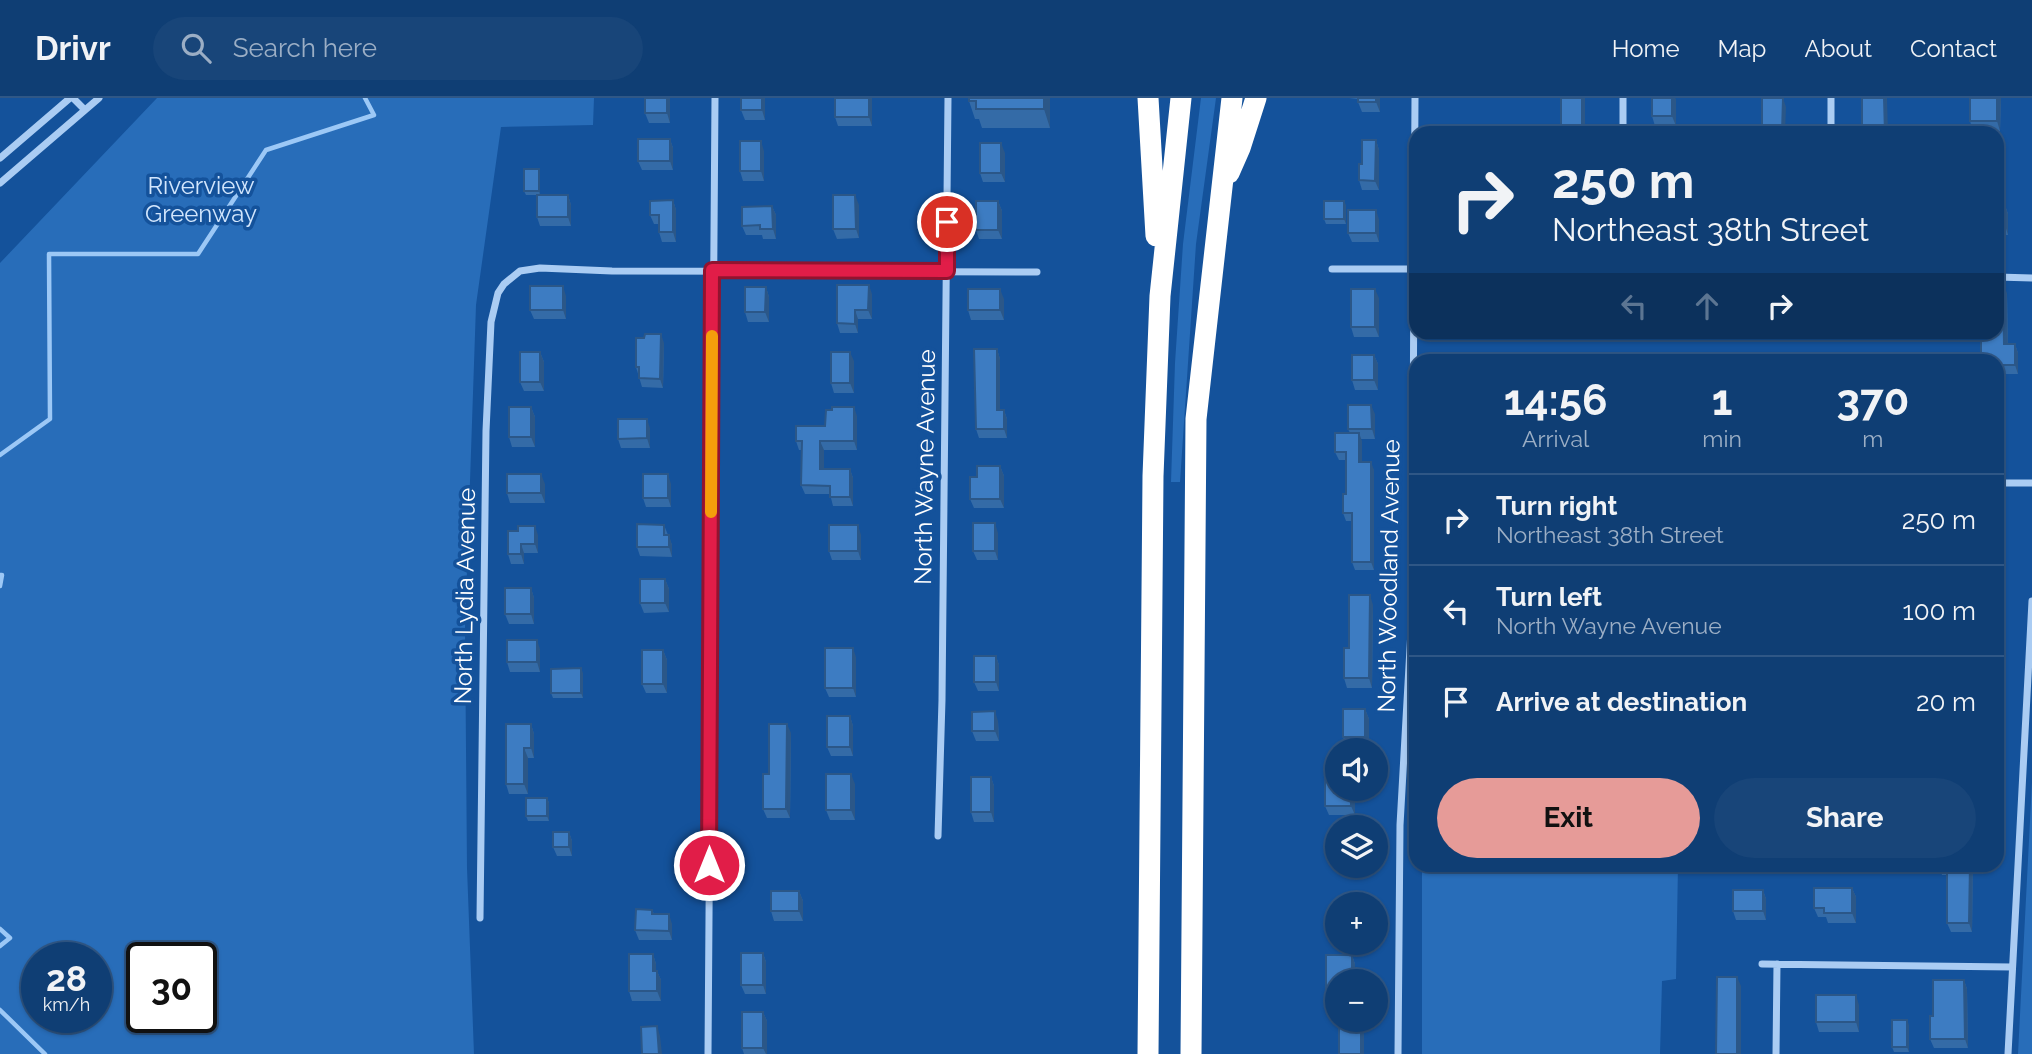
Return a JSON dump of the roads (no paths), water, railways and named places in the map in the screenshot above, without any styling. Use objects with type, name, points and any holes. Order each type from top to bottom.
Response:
[{"type":"highway","points":[[1148,98],[1160,296]]},
{"type":"highway","points":[[1148,1054],[1153,476],[1160,296],[1181,98]]},
{"type":"highway","points":[[1191,1054],[1196,419],[1232,98]]},
{"type":"highway","points":[[1221,190],[1240,148],[1256,98]]},
{"type":"street","points":[[0,158],[72,98],[85,110]]},
{"type":"street","points":[[0,183],[99,98]]},
{"type":"street","points":[[708,1054],[715,98]]},
{"type":"street","name":"North Wayne Avenue","points":[[937,836],[942,700],[948,98]]},
{"type":"street","name":"North Woodland Avenue","points":[[1415,98],[1415,126]]},
{"type":"street","points":[[1623,98],[1623,126]]},
{"type":"street","points":[[1831,98],[1831,126]]},
{"type":"street","name":"North Lydia Avenue","points":[[480,918],[486,430],[491,322],[498,293],[509,279],[520,271],[540,268],[612,271],[712,270]]},
{"type":"street","points":[[1332,269],[1409,269]]},
{"type":"street","points":[[712,270],[1037,272]]},
{"type":"street","points":[[2004,277],[2032,278]]},
{"type":"street","points":[[2004,483],[2032,483]]},
{"type":"street","points":[[2008,1054],[2032,601]]},
{"type":"street","name":"North Woodland Avenue","points":[[1398,1054],[1400,825],[1409,666]]},
{"type":"street","points":[[1762,964],[2012,967]]},
{"type":"street","points":[[1776,1054],[1777,964]]},
{"type":"waterway","points":[[0,455],[50,419],[49,254],[198,254],[266,150],[374,115],[365,98]]},
{"type":"waterway","points":[[0,575],[0,586]]},
{"type":"waterway","points":[[0,929],[10,938],[0,946]]},
{"type":"waterway","points":[[0,1010],[45,1054]]},
{"type":"park label","name":"Riverview Greenway","points":[[201,200]]}]
